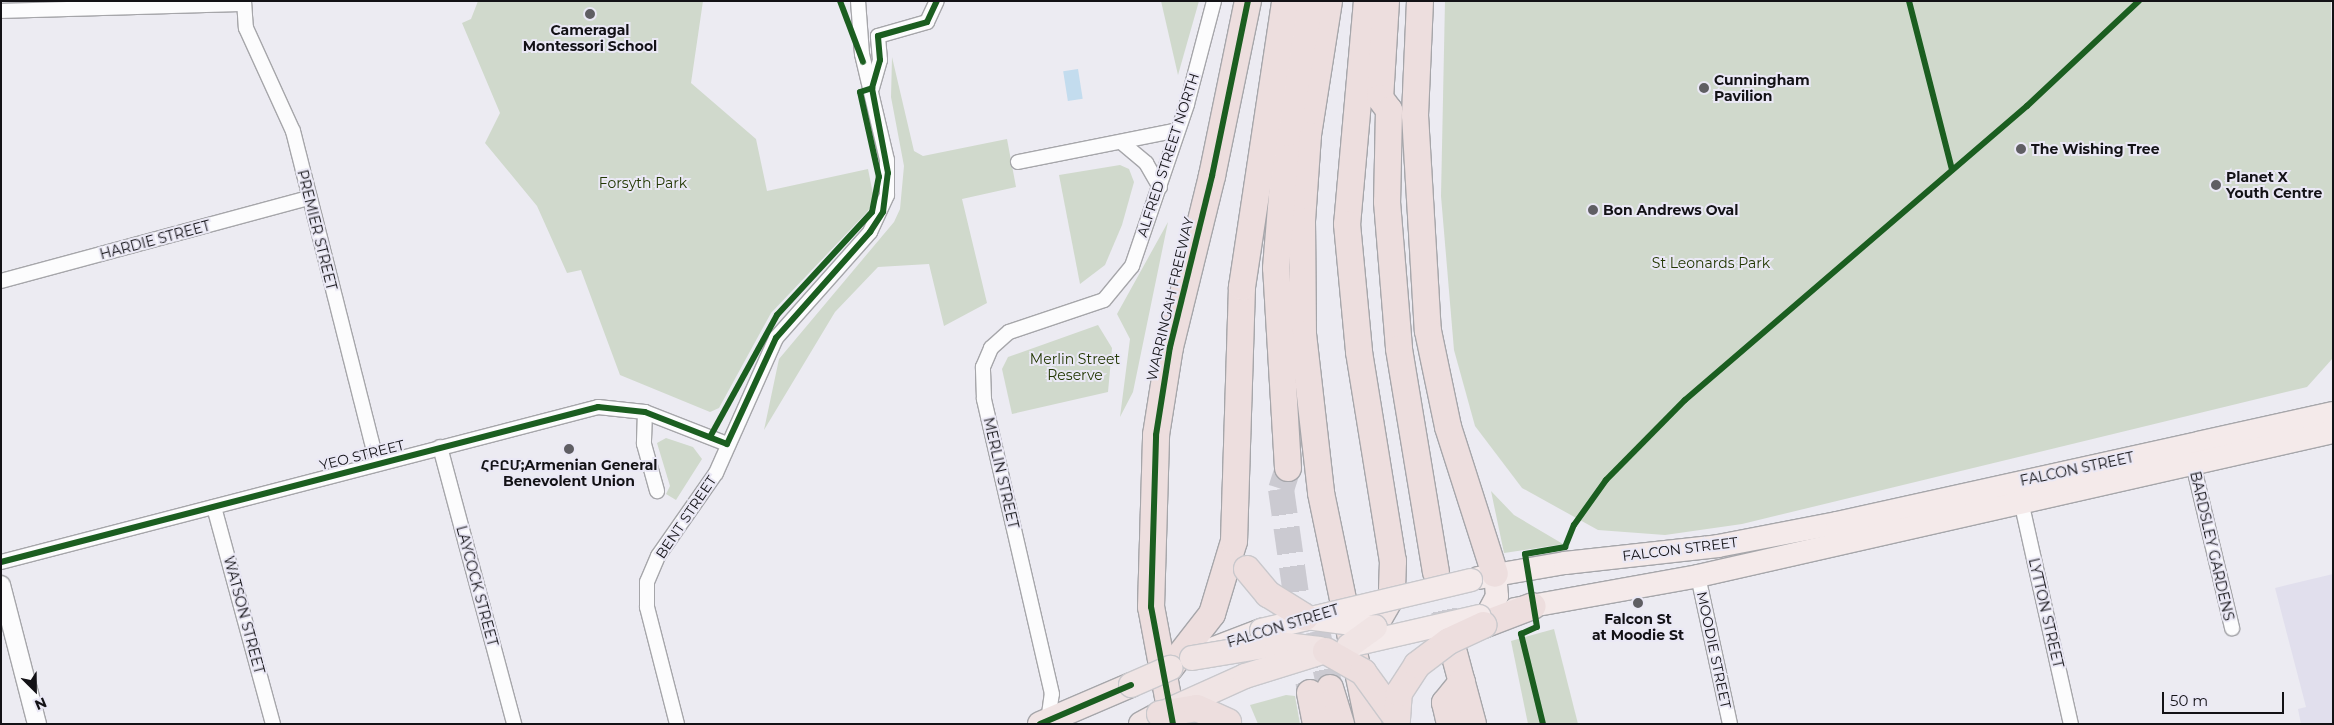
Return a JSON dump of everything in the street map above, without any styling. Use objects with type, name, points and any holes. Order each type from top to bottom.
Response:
[{"type":"highway","name":"WARRINGAH FREEWAY","points":[[1158,721],[1151,607],[1156,435],[1170,347],[1212,176],[1248,1]]},
{"type":"highway","points":[[1181,663],[1206,625],[1237,568],[1234,541],[1242,287],[1285,1]]},
{"type":"highway","points":[[1288,468],[1276,268],[1287,133],[1310,1]]},
{"type":"highway","points":[[1329,1],[1308,135],[1302,221],[1303,334],[1321,493],[1386,722]]},
{"type":"highway","points":[[1340,1],[1319,150],[1314,281],[1324,436],[1351,586]]},
{"type":"highway","points":[[1347,224],[1342,213],[1340,166],[1351,1]]},
{"type":"highway","points":[[1158,721],[1245,676],[1338,648],[1375,627],[1392,597],[1392,561],[1367,400],[1347,224],[1367,1]]},
{"type":"highway","points":[[1386,1],[1380,98],[1388,110]]},
{"type":"highway","points":[[1405,1],[1396,98],[1388,110],[1387,202],[1399,349],[1436,572]]},
{"type":"highway","points":[[1420,1],[1415,115],[1428,331],[1483,577]]},
{"type":"highway","points":[[1237,568],[1268,594],[1305,617]]},
{"type":"highway","points":[[1386,722],[1399,693],[1417,666],[1449,641],[1483,619],[1533,606]]},
{"type":"highway","points":[[1181,663],[1277,644],[1338,648],[1363,672],[1386,722]]},
{"type":"highway","points":[[1454,653],[1473,724]]},
{"type":"highway","name":"FALCON STREET","points":[[1046,723],[1181,663]]},
{"type":"highway","points":[[1450,724],[1445,702],[1462,682]]},
{"type":"highway","points":[[1316,724],[1320,691],[1341,724]]},
{"type":"highway","points":[[1158,721],[1197,708],[1229,723]]},
{"type":"main road","name":"FALCON STREET","points":[[1181,663],[1260,630],[1305,617],[1483,577],[1718,546],[1837,523],[2333,413]]},
{"type":"main road","name":"FALCON STREET","points":[[1533,606],[1698,576],[2021,501],[2333,432]]},
{"type":"main road","points":[[1338,648],[1416,630],[1483,619],[1496,596],[1483,577]]},
{"type":"main road","points":[[1305,617],[1375,627],[1416,630]]},
{"type":"street","name":"BENT STREET","points":[[676,724],[647,607],[647,582],[658,556],[716,473],[727,444],[776,338],[870,232],[883,212],[888,173],[872,88],[862,54],[858,1]]},
{"type":"street","points":[[872,88],[880,60],[878,36],[927,22],[937,1]]},
{"type":"street","name":"ALFRED STREET NORTH","points":[[1104,300],[1132,266],[1178,130],[1214,1]]},
{"type":"street","points":[[1,11],[76,4],[243,3]]},
{"type":"street","name":"PREMIER STREET","points":[[243,3],[246,28],[293,131],[308,198],[377,464]]},
{"type":"street","points":[[1018,162],[1121,142],[1138,135],[1178,130]]},
{"type":"street","points":[[1121,142],[1146,163],[1160,187]]},
{"type":"street","name":"HARDIE STREET","points":[[1,281],[308,198]]},
{"type":"street","name":"MERLIN STREET","points":[[1046,723],[1049,684],[984,399],[983,367],[991,348],[1009,332],[1104,300]]},
{"type":"street","name":"YEO STREET","points":[[1,562],[598,407],[645,412],[727,444]]},
{"type":"street","points":[[645,412],[644,444],[657,491]]},
{"type":"street","name":"LAYCOCK STREET","points":[[440,447],[514,724]]},
{"type":"street","name":"BARDSLEY GARDENS","points":[[2193,464],[2232,628]]},
{"type":"street","name":"LYTTON STREET","points":[[2021,501],[2071,724]]},
{"type":"street","name":"WATSON STREET","points":[[214,507],[273,724]]},
{"type":"street","name":"MOODIE STREET","points":[[1698,576],[1730,724]]},
{"type":"street","points":[[1,585],[37,724]]},
{"type":"street","points":[[1049,684],[1064,699],[1090,704]]},
{"type":"shaded area","points":[[2333,574],[2333,724],[2301,724],[2298,709],[2306,707],[2275,588]]},
{"type":"green space","name":"Forsyth Park","points":[[478,1],[703,1],[691,83],[756,139],[767,191],[868,169],[874,199],[868,211],[771,313],[719,408],[710,412],[620,375],[581,270],[567,273],[537,206],[485,143],[500,113],[462,23],[471,19]]},
{"type":"green space","points":[[1161,1],[1199,1],[1178,75]]},
{"type":"green space","name":"St Leonards Park","points":[[1445,1],[2331,1],[2333,358],[2307,387],[1742,524],[1665,535],[1598,530],[1522,488],[1475,426],[1454,350],[1441,196]]},
{"type":"green space","points":[[892,57],[914,151],[923,156],[1007,139],[1016,187],[962,199],[987,303],[944,326],[929,264],[878,267],[835,312],[764,430],[779,359],[894,222],[900,209],[904,166],[891,97]]},
{"type":"green space","points":[[1120,165],[1129,169],[1134,182],[1122,225],[1105,265],[1080,284],[1059,175]]},
{"type":"green space","points":[[1168,222],[1133,392],[1120,417],[1130,339],[1117,314]]},
{"type":"green space","name":"Merlin Street Reserve","points":[[1098,325],[1112,348],[1108,392],[1012,414],[1002,369],[1008,357]]},
{"type":"green space","points":[[666,438],[693,447],[702,459],[676,500],[666,494],[670,486],[657,443]]},
{"type":"green space","points":[[1491,491],[1514,515],[1563,544],[1504,553]]},
{"type":"green space","points":[[1554,629],[1578,724],[1528,724],[1511,641]]},
{"type":"green space","points":[[1286,695],[1295,696],[1300,724],[1258,724],[1250,705]]},
{"type":"water","points":[[1078,69],[1083,99],[1068,101],[1063,71]]},
{"type":"tunnel","points":[[1288,468],[1281,489],[1310,693]]},
{"type":"tunnel","points":[[1436,572],[1452,647]]},
{"type":"tunnel","points":[[1317,631],[1330,688]]},
{"type":"cycle path","points":[[840,1],[863,62]]},
{"type":"cycle path","points":[[1,562],[598,407],[645,412],[727,444],[776,338],[870,232],[883,212],[888,173],[872,88],[880,60],[878,36],[927,22],[937,1]]},
{"type":"cycle path","points":[[1173,724],[1151,607],[1156,435],[1170,347],[1212,176],[1248,1]]},
{"type":"cycle path","points":[[1909,1],[1952,170]]},
{"type":"cycle path","points":[[1543,724],[1521,634],[1537,627],[1525,554],[1565,547],[1574,525],[1606,480],[1685,400],[2027,106],[2139,1]]},
{"type":"cycle path","points":[[710,437],[777,315],[872,212],[879,177],[860,92],[872,88]]},
{"type":"cycle path","points":[[1040,724],[1131,685]]},
{"type":"place","name":"Cameragal Montessori School","points":[[590,14]]},
{"type":"place","name":"Cunningham Pavilion","points":[[1704,88]]},
{"type":"place","name":"The Wishing Tree","points":[[2021,149]]},
{"type":"place","name":"Planet X Youth Centre","points":[[2216,185]]},
{"type":"place","name":"Bon Andrews Oval","points":[[1593,210]]},
{"type":"place","name":"ՀԲԸՄ;Armenian General Benevolent Union","points":[[569,449]]},
{"type":"place","name":"Falcon St at Moodie St","points":[[1638,603]]}]
